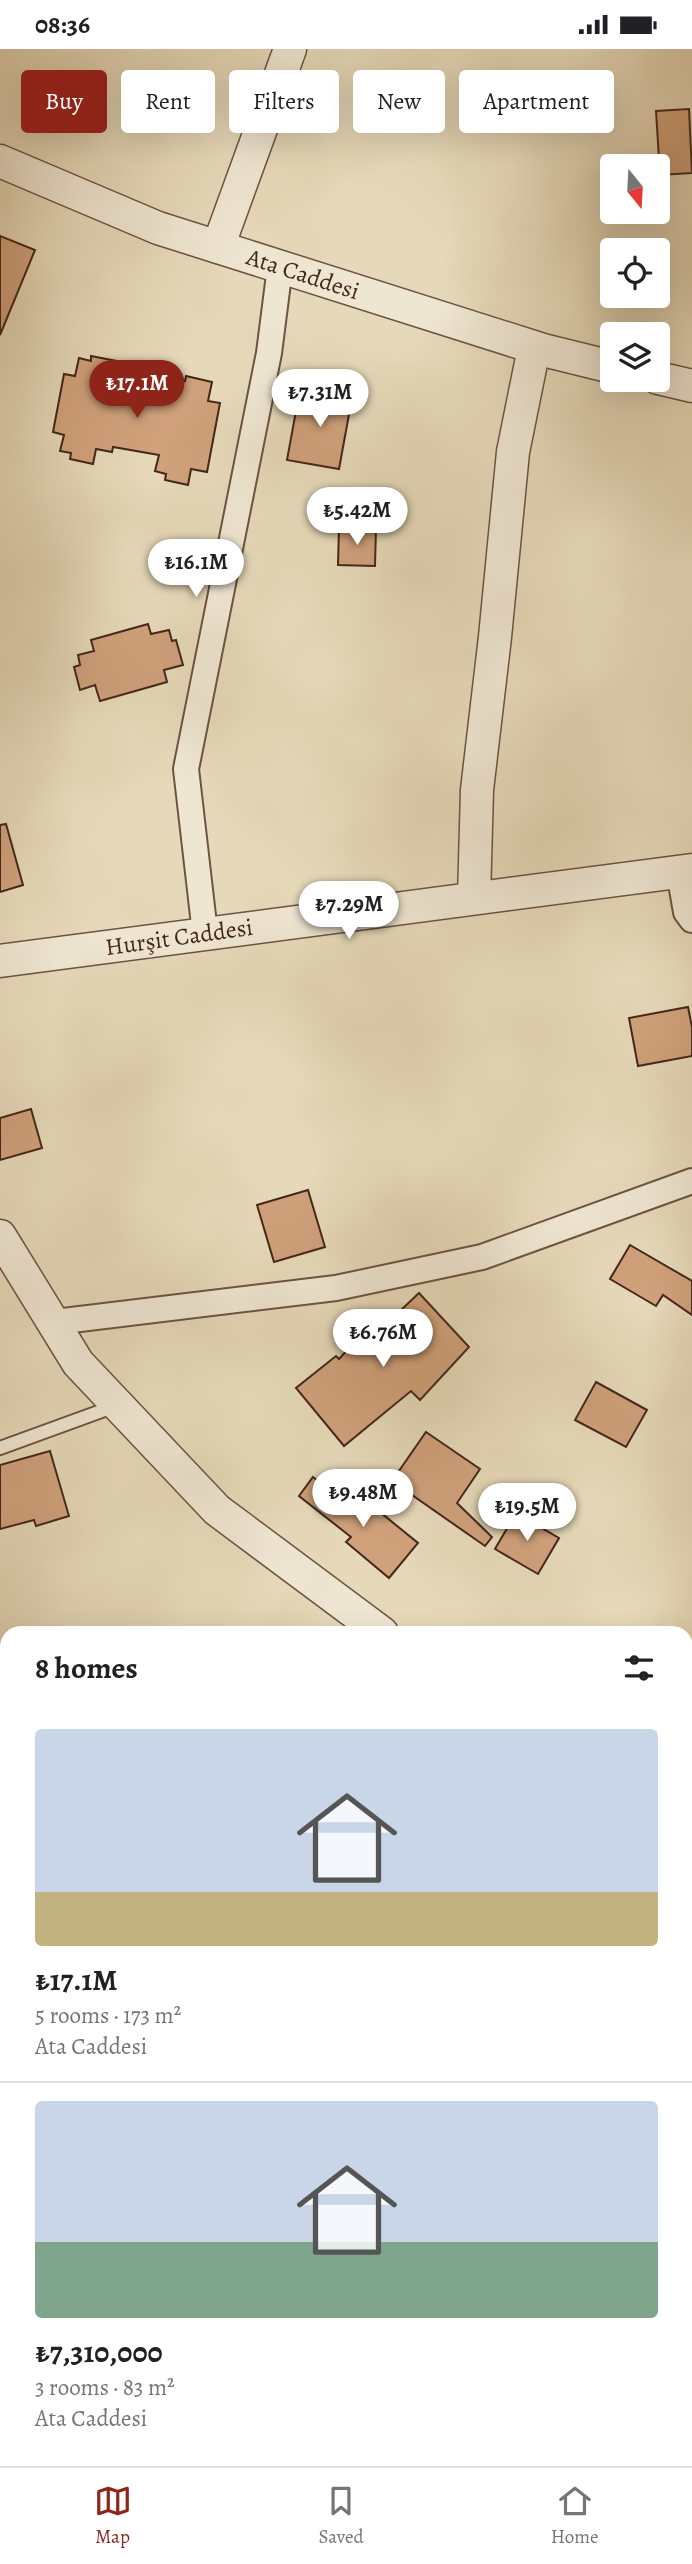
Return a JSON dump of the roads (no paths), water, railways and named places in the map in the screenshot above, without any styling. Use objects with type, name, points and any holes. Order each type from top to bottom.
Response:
[{"type":"street","points":[[218,247],[290,49]]},
{"type":"street","name":"Ata Caddesi","points":[[0,161],[158,228],[534,348],[600,364]]},
{"type":"street","points":[[205,933],[186,769],[269,353],[280,267]]},
{"type":"street","points":[[474,898],[477,790],[513,452],[534,348]]},
{"type":"street","points":[[670,381],[692,386]]},
{"type":"street","points":[[685,871],[686,912],[692,920]]},
{"type":"street","name":"Hurşit Caddesi","points":[[0,961],[685,871]]},
{"type":"street","points":[[55,1322],[336,1288],[482,1257],[692,1181]]},
{"type":"street","points":[[0,1236],[78,1363],[217,1510],[373,1626]]},
{"type":"lane","points":[[0,1448],[118,1405]]}]
